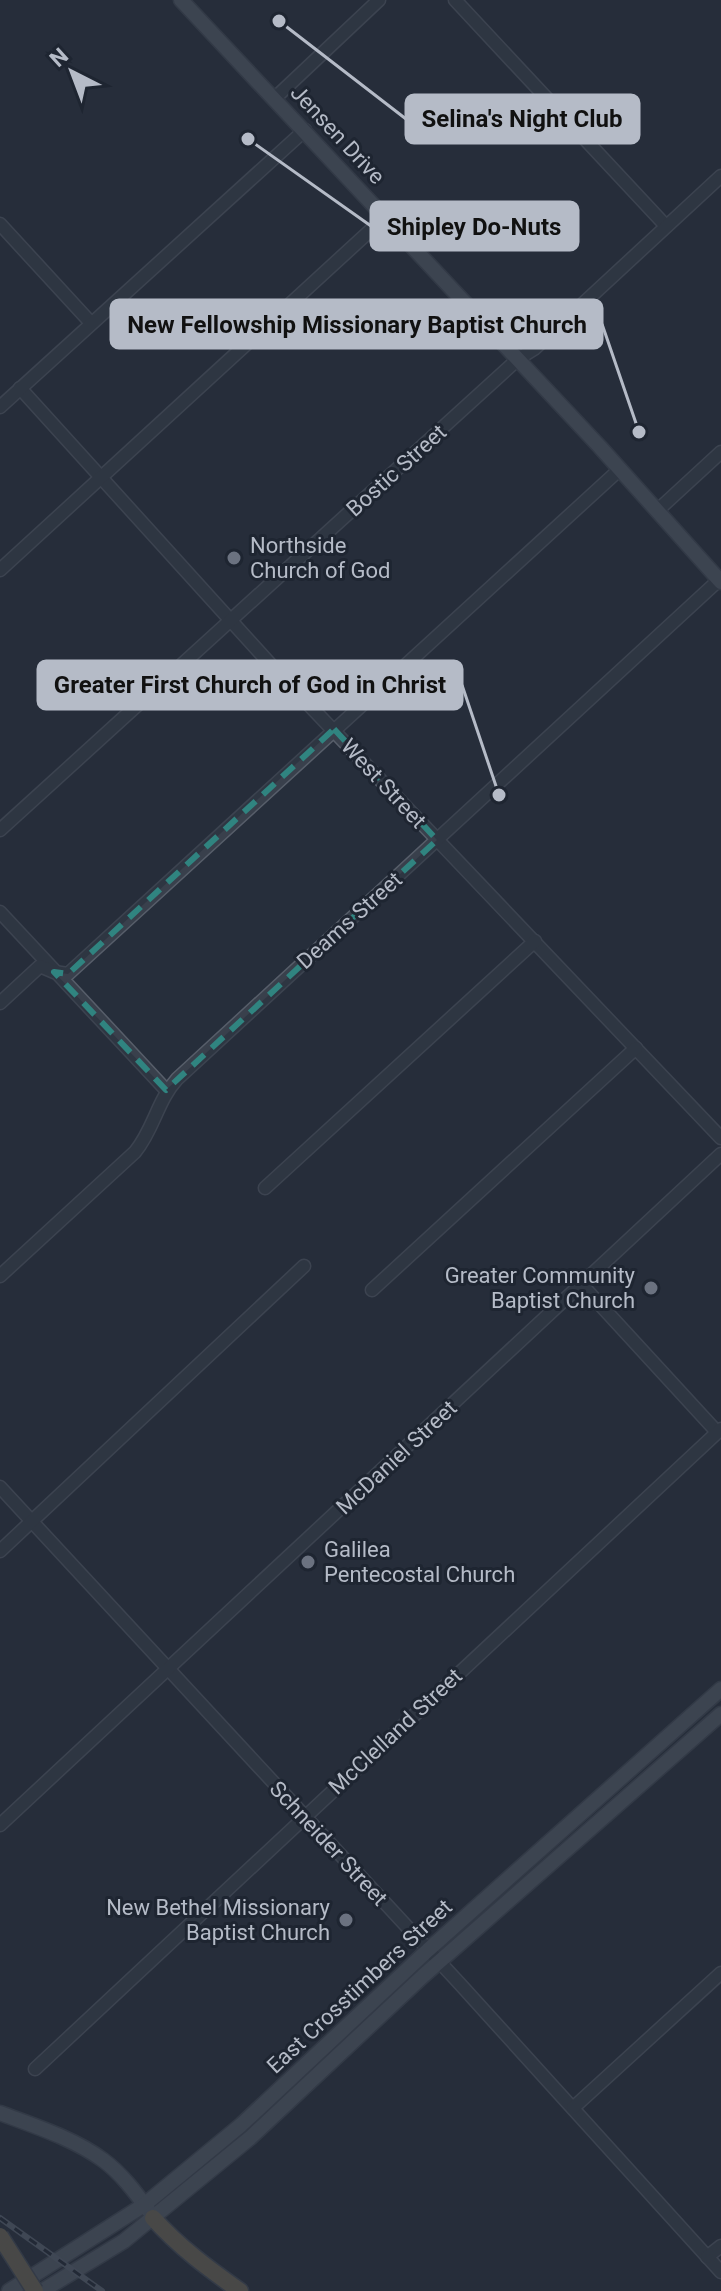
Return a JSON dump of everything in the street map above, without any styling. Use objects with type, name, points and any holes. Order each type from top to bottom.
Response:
[{"type":"highway","points":[[149,2212],[169,2236],[240,2291]]},
{"type":"highway","points":[[0,2236],[35,2291]]},
{"type":"main road","name":"Jensen Drive","points":[[181,0],[518,359],[720,581]]},
{"type":"main road","name":"East Crosstimbers Street","points":[[42,2291],[124,2241],[149,2212],[246,2132],[309,2072],[428,1950],[721,1689]]},
{"type":"main road","name":"East Crosstimbers Street","points":[[309,2072],[721,1714]]},
{"type":"main road","points":[[653,1750],[665,1764]]},
{"type":"main road","points":[[516,1871],[527,1885]]},
{"type":"main road","points":[[0,2113],[102,2159],[121,2176],[149,2212]]},
{"type":"main road","name":"East Crosstimbers Street","points":[[9,2291],[149,2212]]},
{"type":"street","points":[[275,98],[379,0]]},
{"type":"street","points":[[455,0],[666,226]]},
{"type":"street","points":[[0,407],[305,130]]},
{"type":"street","name":"Bostic Street","points":[[0,830],[518,359],[534,349],[721,176]]},
{"type":"street","points":[[0,570],[385,217]]},
{"type":"street","points":[[0,224],[91,323]]},
{"type":"street","name":"West Street","points":[[20,388],[232,621],[721,1138]]},
{"type":"street","points":[[658,510],[721,452]]},
{"type":"street","points":[[0,1003],[40,966],[68,974],[619,470]]},
{"type":"street","name":"Deams Street","points":[[0,1276],[135,1152],[146,1139],[166,1090],[720,581]]},
{"type":"street","points":[[0,912],[166,1090]]},
{"type":"street","points":[[265,1188],[535,941]]},
{"type":"street","points":[[372,1290],[636,1048]]},
{"type":"street","name":"McDaniel Street","points":[[0,1825],[721,1154]]},
{"type":"street","points":[[0,1551],[304,1266]]},
{"type":"street","points":[[582,1285],[719,1430]]},
{"type":"street","name":"McClelland Street","points":[[35,2069],[719,1430]]},
{"type":"street","name":"Schneider Street","points":[[0,1487],[721,2272]]},
{"type":"street","points":[[573,2108],[721,1973]]},
{"type":"street","points":[[707,2257],[721,2246]]},
{"type":"highlighted area","points":[[334,729],[437,840],[166,1090],[54,972],[68,974]]},
{"type":"railway","points":[[0,2218],[102,2291]]},
{"type":"place","name":"Selina's Night Club","points":[[279,21]]},
{"type":"place","name":"Shipley Do-Nuts","points":[[248,139]]},
{"type":"place","name":"New Fellowship Missionary Baptist Church","points":[[639,432]]},
{"type":"place","name":"Northside Church of God","points":[[234,558]]},
{"type":"place","name":"Greater First Church of God in Christ","points":[[499,795]]},
{"type":"place","name":"Greater Community Baptist Church","points":[[651,1288]]},
{"type":"place","name":"Galilea Pentecostal Church","points":[[308,1562]]},
{"type":"place","name":"New Bethel Missionary Baptist Church","points":[[346,1920]]}]
